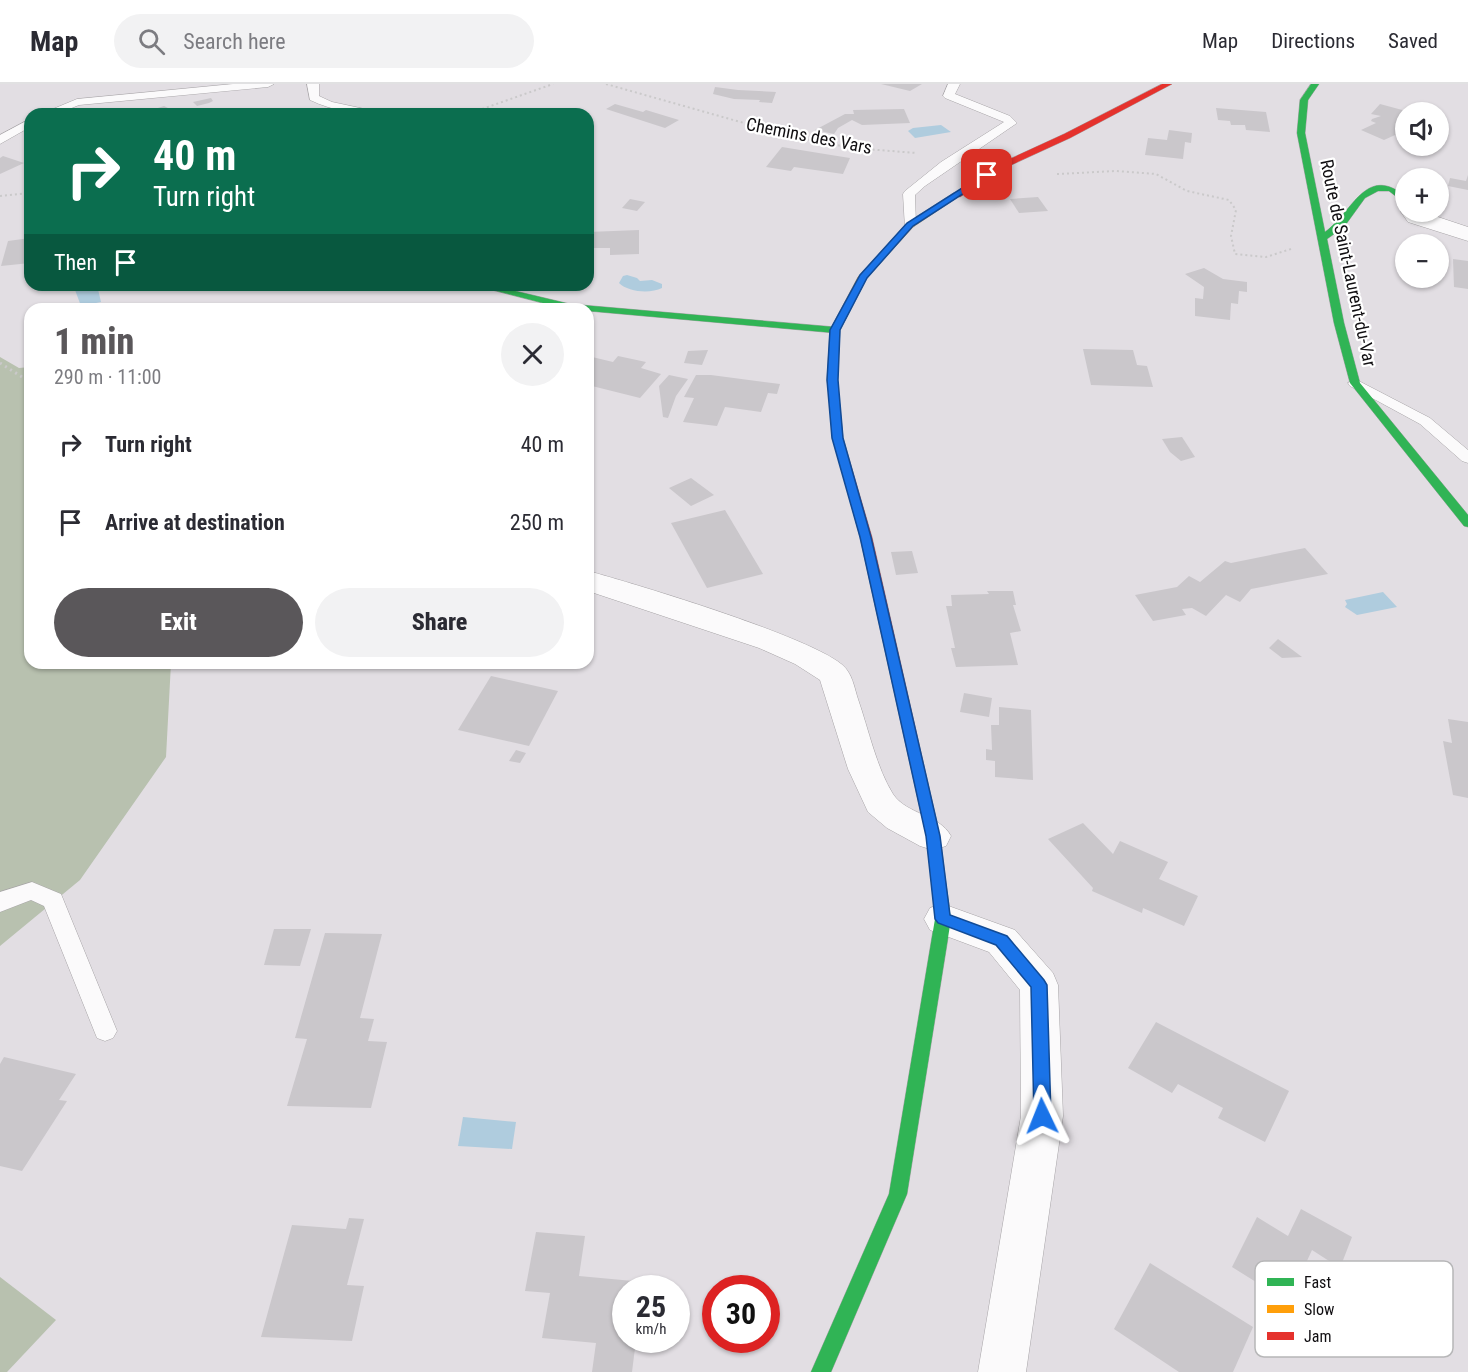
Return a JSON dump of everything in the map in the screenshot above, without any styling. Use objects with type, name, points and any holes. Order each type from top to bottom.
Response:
[{"type":"street","points":[[821,1372],[898,1194],[943,919],[933,836],[866,537],[838,438],[832,380],[835,330],[863,277],[910,225],[1004,165],[1067,136],[1168,84]]},
{"type":"street","name":"Route de Saint-Laurent-du-Var","points":[[1315,84],[1306,92],[1301,133],[1339,323],[1355,383],[1468,523]]},
{"type":"street","points":[[1323,238],[1341,226],[1351,209],[1373,187],[1382,186],[1395,191]]},
{"type":"street","points":[[1431,222],[1468,234]]},
{"type":"street","points":[[503,291],[553,303]]},
{"type":"street","points":[[594,309],[835,330]]},
{"type":"street","points":[[594,583],[770,641],[806,657],[834,674],[865,769],[880,803],[899,819],[933,836]]},
{"type":"street","points":[[943,919],[1002,941],[1039,985],[1042,1116],[1002,1372]]},
{"type":"lane","points":[[62,108],[77,102],[268,84]]},
{"type":"lane","points":[[313,84],[314,98],[329,105],[344,108]]},
{"type":"lane","points":[[910,225],[909,194],[959,155],[1011,123],[1006,118],[949,96],[954,84]]},
{"type":"lane","points":[[0,140],[24,126]]},
{"type":"lane","points":[[1355,383],[1425,421],[1468,458]]},
{"type":"lane","points":[[0,903],[7,898],[32,891],[53,900],[105,1031]]},
{"type":"path","points":[[485,108],[553,84]]},
{"type":"path","name":"Chemins des Vars","points":[[606,84],[696,108],[754,127],[852,148],[959,155]]},
{"type":"path","points":[[1055,174],[1116,171],[1156,174],[1187,190],[1229,200],[1236,210],[1231,236],[1235,254],[1266,257],[1323,238]]},
{"type":"path","points":[[0,196],[24,194]]},
{"type":"path","points":[[0,363],[24,378]]},
{"type":"green space","points":[[0,357],[19,368],[24,368],[24,669],[171,669],[166,757],[80,880],[0,946]]},
{"type":"green space","points":[[0,1277],[56,1320],[7,1372],[0,1372]]},
{"type":"water","points":[[941,125],[951,132],[915,138],[908,131],[913,128]]},
{"type":"water","points":[[627,275],[640,281],[652,280],[662,284],[662,288],[645,291],[633,290],[619,283],[623,276]]},
{"type":"water","points":[[75,291],[98,291],[101,302],[80,303]]},
{"type":"water","points":[[1383,592],[1397,607],[1357,615],[1345,607],[1347,604],[1345,600]]},
{"type":"water","points":[[463,1117],[516,1122],[512,1149],[458,1146]]},
{"type":"building","points":[[881,84],[922,84],[910,91]]},
{"type":"building","points":[[715,87],[776,92],[772,103],[759,102],[760,100],[734,99],[713,94]]},
{"type":"building","points":[[211,98],[213,101],[197,106],[193,102]]},
{"type":"building","points":[[615,104],[679,120],[665,128],[606,109]]},
{"type":"building","points":[[1380,104],[1395,108],[1395,135],[1384,140],[1361,130],[1376,123],[1371,121],[1372,119],[1381,116],[1371,114]]},
{"type":"building","points":[[1216,108],[1266,112],[1270,132],[1246,130],[1245,125],[1231,125],[1230,121],[1218,120]]},
{"type":"building","points":[[904,109],[910,123],[862,125],[852,120],[838,128],[834,134],[815,130],[845,114],[854,114],[853,110]]},
{"type":"building","points":[[1169,130],[1192,133],[1191,143],[1185,142],[1183,159],[1145,155],[1148,138],[1167,140]]},
{"type":"building","points":[[782,147],[850,158],[843,174],[794,167],[791,171],[766,167]]},
{"type":"building","points":[[3,156],[24,163],[0,174],[0,158]]},
{"type":"building","points":[[1468,175],[1468,190],[1449,186],[1450,178],[1466,181]]},
{"type":"building","points":[[1038,197],[1048,211],[1019,213],[1010,199]]},
{"type":"building","points":[[630,199],[645,202],[637,211],[622,208]]},
{"type":"building","points":[[639,230],[639,254],[610,255],[610,248],[594,248],[594,232]]},
{"type":"building","points":[[24,239],[24,264],[1,266],[8,241]]},
{"type":"building","points":[[1453,259],[1468,261],[1468,289],[1454,287]]},
{"type":"building","points":[[1204,268],[1223,279],[1247,282],[1247,292],[1239,291],[1238,304],[1231,303],[1230,320],[1195,316],[1195,298],[1203,299],[1204,287],[1185,274]]},
{"type":"building","points":[[1083,349],[1133,350],[1137,365],[1147,366],[1153,387],[1091,385]]},
{"type":"building","points":[[708,350],[702,365],[684,363],[688,351]]},
{"type":"building","points":[[618,356],[646,362],[641,368],[661,374],[640,398],[594,386],[594,357],[613,362]]},
{"type":"building","points":[[669,375],[688,379],[676,396],[668,418],[663,417],[659,386]]},
{"type":"building","points":[[696,375],[780,384],[777,394],[768,393],[761,412],[725,407],[717,426],[683,422],[694,398],[684,397]]},
{"type":"building","points":[[1182,437],[1195,457],[1181,461],[1170,452],[1162,439]]},
{"type":"building","points":[[691,478],[714,495],[691,506],[669,488]]},
{"type":"building","points":[[725,510],[763,574],[707,588],[671,523]]},
{"type":"building","points":[[1305,548],[1328,574],[1251,589],[1240,602],[1226,595],[1206,616],[1192,608],[1182,609],[1186,615],[1153,621],[1135,595],[1177,587],[1189,576],[1200,582],[1225,561],[1231,563]]},
{"type":"building","points":[[912,551],[918,573],[896,575],[891,552]]},
{"type":"building","points":[[987,591],[1013,591],[1016,605],[1013,605],[1021,631],[1010,633],[1018,665],[956,667],[951,648],[955,648],[946,606],[952,606],[951,595],[989,594]]},
{"type":"building","points":[[1278,639],[1302,657],[1282,658],[1269,648]]},
{"type":"building","points":[[491,676],[558,691],[529,746],[458,730]]},
{"type":"building","points":[[964,693],[992,698],[989,717],[960,712]]},
{"type":"building","points":[[999,707],[1031,710],[1033,780],[995,777],[995,761],[986,760],[986,749],[992,750],[991,725],[999,725]]},
{"type":"building","points":[[1448,719],[1468,722],[1468,798],[1453,795],[1443,741],[1452,743]]},
{"type":"building","points":[[516,750],[526,753],[520,763],[509,761]]},
{"type":"building","points":[[1083,823],[1113,854],[1120,841],[1168,862],[1159,879],[1198,896],[1184,926],[1143,908],[1142,913],[1092,891],[1093,888],[1048,839]]},
{"type":"building","points":[[274,929],[311,929],[300,966],[264,965]]},
{"type":"building","points":[[325,933],[382,934],[360,1018],[374,1019],[368,1041],[387,1042],[371,1108],[287,1106],[307,1039],[295,1038]]},
{"type":"building","points":[[1156,1022],[1289,1091],[1265,1142],[1218,1118],[1223,1108],[1178,1084],[1172,1093],[1128,1068]]},
{"type":"building","points":[[4,1057],[76,1074],[59,1100],[67,1101],[22,1171],[0,1166],[0,1064]]},
{"type":"building","points":[[1301,1209],[1352,1237],[1343,1261],[1329,1261],[1312,1250],[1307,1261],[1255,1261],[1255,1281],[1232,1267],[1257,1217],[1288,1236]]},
{"type":"building","points":[[349,1218],[364,1219],[347,1285],[364,1286],[352,1341],[261,1337],[292,1225],[346,1229]]},
{"type":"building","points":[[536,1232],[585,1236],[579,1276],[612,1279],[612,1353],[634,1353],[632,1372],[592,1372],[596,1343],[542,1338],[550,1293],[525,1291]]},
{"type":"building","points":[[1150,1263],[1253,1327],[1233,1372],[1179,1372],[1114,1329]]},
{"type":"traffic: fast","points":[[1315,84],[1304,100],[1301,133],[1339,323],[1355,383],[1468,523]]},
{"type":"traffic: fast","points":[[1323,238],[1341,225],[1362,196],[1376,188],[1391,189],[1395,192]]},
{"type":"traffic: fast","points":[[503,291],[553,303]]},
{"type":"traffic: fast","points":[[594,309],[835,330]]},
{"type":"traffic: fast","points":[[821,1372],[898,1194],[943,919],[939,884]]},
{"type":"traffic: slow","points":[[835,407],[832,380],[835,330],[863,277],[910,225],[957,195]]},
{"type":"traffic: jam","points":[[957,195],[1004,165],[1067,136],[1168,84]]},
{"type":"traffic: jam","points":[[835,407],[838,438],[866,537],[933,836],[939,884]]},
{"type":"route","points":[[987,175],[910,225],[863,277],[835,330],[832,380],[838,438],[866,537],[933,836],[943,919],[1002,941],[1039,985],[1042,1116]]}]
